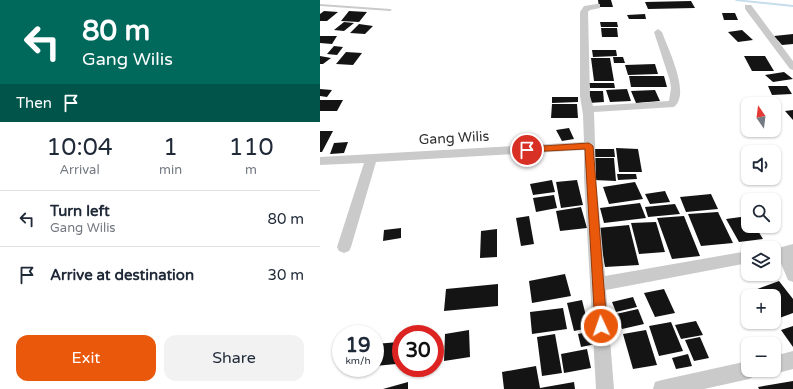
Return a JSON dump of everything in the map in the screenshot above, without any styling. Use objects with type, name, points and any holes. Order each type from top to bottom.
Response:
[{"type":"street","points":[[597,6],[587,8],[584,12],[584,96],[589,109],[590,175],[599,284],[605,389]]},
{"type":"street","points":[[748,7],[793,67]]},
{"type":"street","points":[[589,109],[670,105],[673,103],[676,95],[675,81],[658,32]]},
{"type":"street","name":"Gang Wilis","points":[[320,161],[589,146]]},
{"type":"street","points":[[344,247],[371,158]]},
{"type":"street","points":[[783,252],[793,275]]},
{"type":"street","points":[[599,284],[741,258]]},
{"type":"street","points":[[781,363],[793,360]]},
{"type":"street","points":[[662,389],[741,372]]},
{"type":"lane","points":[[320,6],[390,10]]},
{"type":"building","points":[[598,0],[611,0],[613,7],[599,7]]},
{"type":"building","points":[[691,1],[695,8],[648,9],[645,2]]},
{"type":"building","points":[[324,11],[338,12],[327,21],[320,21],[320,14]]},
{"type":"building","points":[[349,11],[367,12],[359,22],[341,21]]},
{"type":"building","points":[[722,13],[735,13],[738,20],[724,20]]},
{"type":"building","points":[[645,14],[646,19],[629,19],[627,15]]},
{"type":"building","points":[[344,22],[354,23],[344,31],[334,30]]},
{"type":"building","points":[[600,22],[617,22],[618,27],[601,27]]},
{"type":"building","points":[[359,24],[373,26],[365,34],[350,33]]},
{"type":"building","points":[[601,28],[617,28],[618,37],[602,37]]},
{"type":"building","points":[[742,30],[753,40],[738,42],[728,32]]},
{"type":"building","points":[[793,34],[793,44],[782,45],[774,36]]},
{"type":"building","points":[[320,36],[337,36],[332,44],[320,43]]},
{"type":"building","points":[[334,46],[343,47],[337,55],[327,54]]},
{"type":"building","points":[[592,50],[616,50],[617,56],[593,57]]},
{"type":"building","points":[[346,52],[362,53],[353,65],[336,64]]},
{"type":"building","points":[[320,56],[331,58],[323,64],[320,64]]},
{"type":"building","points":[[744,56],[765,56],[774,71],[752,71]]},
{"type":"building","points":[[613,57],[623,57],[625,63],[614,63]]},
{"type":"building","points":[[591,58],[610,58],[614,81],[594,81]]},
{"type":"building","points":[[655,64],[658,74],[628,75],[625,65]]},
{"type":"building","points":[[784,72],[793,79],[773,82],[765,75]]},
{"type":"building","points":[[629,76],[664,76],[667,87],[631,87]]},
{"type":"building","points":[[589,83],[614,83],[615,88],[590,88]]},
{"type":"building","points":[[768,86],[787,86],[792,94],[772,95]]},
{"type":"building","points":[[320,89],[332,90],[327,97],[320,96]]},
{"type":"building","points":[[627,89],[631,101],[610,102],[606,90]]},
{"type":"building","points":[[655,90],[660,101],[636,103],[631,91]]},
{"type":"building","points":[[587,91],[603,91],[604,102],[588,103]]},
{"type":"building","points":[[552,97],[578,97],[578,102],[552,103]]},
{"type":"building","points":[[320,100],[343,100],[337,111],[320,111]]},
{"type":"building","points":[[552,104],[577,104],[578,118],[551,118]]},
{"type":"building","points":[[793,110],[793,120],[785,111]]},
{"type":"building","points":[[569,128],[574,139],[562,141],[556,130]]},
{"type":"building","points":[[320,131],[333,131],[322,152],[320,152]]},
{"type":"building","points":[[348,142],[344,153],[330,154],[334,143]]},
{"type":"building","points":[[616,148],[638,149],[642,172],[619,172]]},
{"type":"building","points":[[594,149],[614,149],[615,157],[594,157]]},
{"type":"building","points":[[593,158],[614,158],[616,181],[594,180]]},
{"type":"building","points":[[617,174],[636,174],[637,179],[618,180]]},
{"type":"building","points":[[552,180],[555,192],[533,195],[530,184]]},
{"type":"building","points":[[577,180],[583,205],[561,208],[556,182]]},
{"type":"building","points":[[635,182],[643,199],[609,204],[603,187]]},
{"type":"building","points":[[665,191],[670,202],[650,204],[645,194]]},
{"type":"building","points":[[711,194],[718,209],[686,212],[680,197]]},
{"type":"building","points":[[554,195],[557,208],[536,212],[533,198]]},
{"type":"building","points":[[640,203],[646,218],[604,223],[600,208]]},
{"type":"building","points":[[675,204],[680,214],[648,217],[645,207]]},
{"type":"building","points":[[581,207],[587,228],[560,231],[556,211]]},
{"type":"building","points":[[718,212],[733,243],[701,246],[688,214]]},
{"type":"building","points":[[529,216],[534,244],[521,246],[516,218]]},
{"type":"building","points":[[684,216],[700,256],[672,259],[657,218]]},
{"type":"building","points":[[741,217],[741,233],[759,233],[763,239],[739,242],[726,219]]},
{"type":"building","points":[[656,222],[665,252],[639,254],[631,223]]},
{"type":"building","points":[[629,225],[639,265],[605,267],[598,228]]},
{"type":"building","points":[[401,228],[401,238],[383,241],[384,230]]},
{"type":"building","points":[[497,229],[497,257],[480,258],[481,231]]},
{"type":"building","points":[[565,274],[571,296],[532,303],[529,281]]},
{"type":"building","points":[[779,281],[793,299],[793,313],[781,317],[781,289],[757,289]]},
{"type":"building","points":[[498,284],[498,306],[444,311],[446,289]]},
{"type":"building","points":[[664,289],[675,313],[655,317],[644,293]]},
{"type":"building","points":[[633,297],[637,307],[616,312],[612,302]]},
{"type":"building","points":[[582,300],[589,328],[574,331],[567,303]]},
{"type":"building","points":[[563,308],[567,329],[532,334],[530,312]]},
{"type":"building","points":[[638,309],[644,324],[622,329],[616,314]]},
{"type":"building","points":[[696,321],[703,335],[681,339],[675,325]]},
{"type":"building","points":[[671,322],[683,351],[659,356],[649,326]]},
{"type":"building","points":[[793,326],[793,347],[781,330]]},
{"type":"building","points":[[469,330],[470,357],[444,361],[445,334]]},
{"type":"building","points":[[646,330],[657,365],[633,369],[623,334]]},
{"type":"building","points":[[592,331],[596,344],[581,347],[578,334]]},
{"type":"building","points":[[555,334],[562,373],[542,376],[537,337]]},
{"type":"building","points":[[700,337],[709,358],[694,361],[685,340]]},
{"type":"building","points":[[384,343],[392,343],[392,364],[384,365]]},
{"type":"building","points":[[587,349],[591,368],[564,373],[561,354]]},
{"type":"building","points":[[688,354],[692,366],[676,369],[672,358]]},
{"type":"building","points":[[536,366],[540,388],[574,382],[575,389],[504,389],[502,372]]},
{"type":"building","points":[[793,381],[793,389],[759,389],[758,387]]},
{"type":"building","points":[[408,382],[408,389],[383,389]]},
{"type":"waterway","points":[[736,0],[793,6]]},
{"type":"route","points":[[527,150],[589,146],[601,326]]}]
